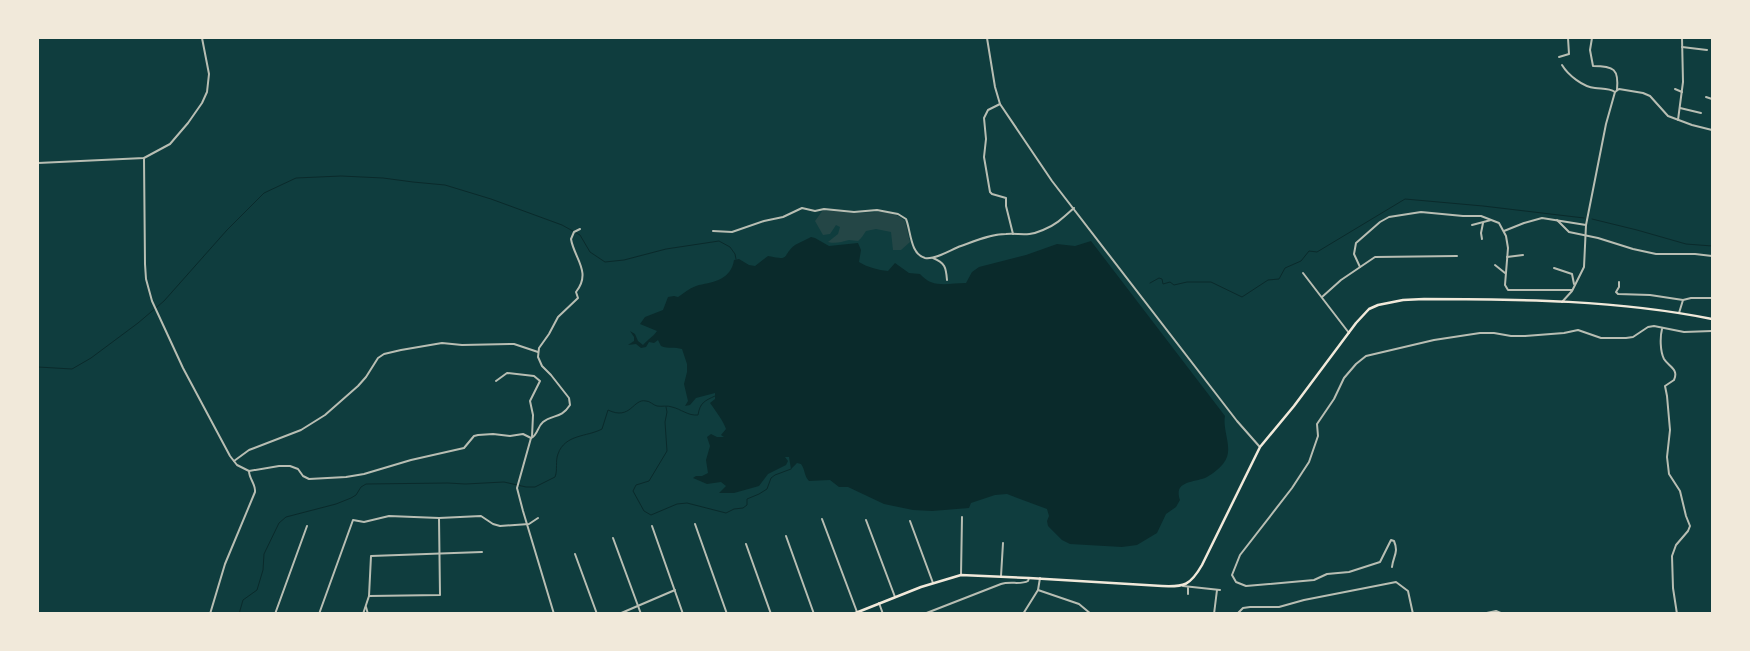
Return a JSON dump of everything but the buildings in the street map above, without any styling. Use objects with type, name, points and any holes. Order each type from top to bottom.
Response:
[{"type":"main road","points":[[853,614],[933,583],[961,575],[1182,586],[1193,579],[1202,565],[1260,447],[1300,400],[1348,333],[1369,309],[1392,301],[1424,299],[1562,302],[1629,307],[1712,319]]},
{"type":"street","points":[[38,163],[144,158],[174,140],[202,104],[209,81],[208,65],[203,43],[204,38]]},
{"type":"street","points":[[987,38],[995,87],[1000,104],[1052,182],[1074,208],[1236,421],[1260,447]]},
{"type":"street","points":[[1560,57],[1569,54],[1568,38]]},
{"type":"street","points":[[1562,302],[1572,290],[1584,267],[1586,226],[1606,124],[1616,91],[1617,75],[1615,70],[1610,67],[1593,66],[1590,50],[1592,38]]},
{"type":"street","points":[[1678,120],[1682,92],[1682,38]]},
{"type":"street","points":[[1682,47],[1708,50]]},
{"type":"street","points":[[1562,64],[1585,85],[1616,91],[1627,90],[1647,95],[1665,114],[1712,130]]},
{"type":"street","points":[[1675,89],[1682,92]]},
{"type":"street","points":[[1706,97],[1712,99]]},
{"type":"street","points":[[1000,104],[988,110],[984,118],[986,131],[984,157],[990,192],[1006,198],[1006,206],[1013,234]]},
{"type":"street","points":[[1680,108],[1701,114]]},
{"type":"street","points":[[144,158],[145,272],[152,301],[183,368],[234,462],[249,471],[290,466],[298,469],[309,480],[364,474],[411,460],[464,448],[474,436],[478,435],[498,434],[510,436],[523,434],[532,438]]},
{"type":"street","points":[[713,231],[732,232],[764,221],[783,217],[802,208],[815,211],[824,209],[854,212],[877,210],[898,214],[906,219],[916,253],[924,258],[933,258],[942,262],[946,266],[947,280]]},
{"type":"street","points":[[933,258],[949,250],[1005,234],[1033,234],[1045,230],[1057,224],[1074,208]]},
{"type":"street","points":[[1360,267],[1354,254],[1356,243],[1380,222],[1389,217],[1422,212],[1463,216],[1476,215],[1499,223],[1504,231],[1508,242],[1506,289],[1510,291],[1572,290]]},
{"type":"street","points":[[1504,231],[1547,218],[1586,226]]},
{"type":"street","points":[[1472,225],[1491,220]]},
{"type":"street","points":[[1557,220],[1566,230],[1617,245],[1656,254],[1712,256]]},
{"type":"street","points":[[1482,240],[1483,223]]},
{"type":"street","points":[[532,438],[543,422],[565,413],[570,405],[569,398],[542,366],[538,348],[549,334],[558,317],[578,298],[576,292],[581,285],[582,268],[571,239],[574,232],[580,229]]},
{"type":"street","points":[[1507,257],[1522,255]]},
{"type":"street","points":[[1322,298],[1360,267],[1377,256],[1457,256]]},
{"type":"street","points":[[1495,266],[1506,274]]},
{"type":"street","points":[[1554,268],[1572,274],[1574,284]]},
{"type":"street","points":[[1303,273],[1348,333]]},
{"type":"street","points":[[1619,282],[1620,287],[1616,293],[1618,294],[1650,295],[1683,300],[1712,298]]},
{"type":"street","points":[[1679,313],[1683,300]]},
{"type":"street","points":[[1392,567],[1396,557],[1396,546],[1393,540],[1380,562],[1349,572],[1327,574],[1314,580],[1246,586],[1236,582],[1232,575],[1240,556],[1292,488],[1309,462],[1318,436],[1317,424],[1334,399],[1344,378],[1356,364],[1371,355],[1434,340],[1480,333],[1526,336],[1578,330],[1601,338],[1626,338],[1633,337],[1648,327],[1684,332],[1712,331]]},
{"type":"street","points":[[1662,328],[1661,336],[1664,358],[1674,368],[1676,374],[1674,380],[1664,388],[1667,396],[1670,430],[1667,457],[1668,468],[1671,479],[1680,491],[1690,526],[1688,532],[1676,545],[1672,556],[1673,588],[1677,614]]},
{"type":"street","points":[[234,462],[249,450],[301,430],[325,415],[366,377],[378,358],[384,354],[442,343],[462,345],[514,344],[538,352]]},
{"type":"street","points":[[496,381],[506,373],[534,376],[540,381],[530,401],[533,415],[532,438],[517,488],[554,614]]},
{"type":"street","points":[[210,614],[225,564],[254,492],[255,485],[249,471]]},
{"type":"street","points":[[319,614],[354,520],[364,522],[389,516],[439,518],[481,516],[500,526],[527,524],[534,522],[538,518]]},
{"type":"street","points":[[961,575],[962,517]]},
{"type":"street","points":[[369,596],[440,595],[439,518]]},
{"type":"street","points":[[822,519],[857,612]]},
{"type":"street","points":[[866,520],[895,597]]},
{"type":"street","points":[[910,521],[933,583]]},
{"type":"street","points":[[695,524],[727,614]]},
{"type":"street","points":[[275,614],[307,526]]},
{"type":"street","points":[[652,526],[684,614]]},
{"type":"street","points":[[786,536],[814,614]]},
{"type":"street","points":[[613,538],[641,614]]},
{"type":"street","points":[[1001,576],[1003,543]]},
{"type":"street","points":[[746,544],[770,614]]},
{"type":"street","points":[[363,614],[369,596],[371,556],[482,552]]},
{"type":"street","points":[[574,554],[597,614]]},
{"type":"street","points":[[924,614],[1001,584],[1027,582],[1029,578]]},
{"type":"street","points":[[1023,614],[1038,590],[1040,578]]},
{"type":"street","points":[[1237,614],[1243,608],[1279,607],[1304,600],[1396,582],[1408,591],[1413,614]]},
{"type":"street","points":[[1182,586],[1218,590],[1214,614]]},
{"type":"street","points":[[1188,588],[1188,594]]},
{"type":"street","points":[[619,614],[675,590]]},
{"type":"street","points":[[1038,590],[1079,604],[1091,614]]},
{"type":"street","points":[[879,603],[883,614]]},
{"type":"street","points":[[366,605],[368,614]]},
{"type":"street","points":[[1482,614],[1496,611],[1503,614]]},
{"type":"shaded area","points":[[823,210],[893,214],[905,221],[910,242],[901,250],[893,250],[891,232],[876,229],[866,231],[858,241],[828,242],[838,234],[840,227],[836,225],[830,234],[823,235],[815,221]]},
{"type":"shaded area","points":[[811,237],[829,246],[858,243],[861,250],[859,262],[862,264],[888,271],[895,263],[909,273],[920,274],[930,282],[941,284],[966,283],[972,272],[979,267],[1026,255],[1057,244],[1075,246],[1091,241],[1225,416],[1228,447],[1226,459],[1220,468],[1207,477],[1182,486],[1179,494],[1180,500],[1176,507],[1166,514],[1157,533],[1137,545],[1122,547],[1070,544],[1062,540],[1048,526],[1049,516],[1047,509],[1007,494],[995,495],[971,503],[969,508],[932,511],[913,510],[884,504],[848,487],[839,487],[830,480],[809,481],[801,464],[797,463],[791,469],[789,457],[785,457],[788,461],[786,465],[768,474],[759,486],[734,493],[719,493],[726,486],[721,482],[707,484],[693,478],[708,473],[706,460],[710,446],[707,437],[711,434],[717,437],[724,437],[721,435],[726,429],[725,426],[710,403],[715,399],[715,393],[696,398],[690,405],[685,406],[688,401],[684,384],[687,364],[682,349],[661,346],[658,340],[654,343],[649,342],[646,347],[641,348],[636,344],[628,345],[634,341],[630,331],[635,334],[638,341],[643,345],[657,331],[640,324],[645,317],[663,310],[668,297],[678,297],[696,286],[721,278],[730,272],[734,260],[739,259],[755,266],[768,256],[783,258],[795,245]]},
{"type":"waterway","points":[[38,367],[72,369],[91,358],[164,301],[227,230],[264,193],[296,178],[341,176],[383,178],[445,185],[491,199],[562,225],[580,235],[590,252],[605,262],[624,260],[666,249],[719,241],[730,247],[736,259]]},
{"type":"waterway","points":[[1150,283],[1159,278],[1162,279],[1163,284],[1170,282],[1174,285],[1187,282],[1211,282],[1242,297],[1268,280],[1279,279],[1285,268],[1301,261],[1309,251],[1317,252],[1405,199],[1584,218]]},
{"type":"waterway","points":[[1592,219],[1686,244],[1712,246]]},
{"type":"waterway","points":[[239,614],[243,600],[257,590],[263,570],[264,554],[279,523],[286,517],[336,504],[351,498],[366,484],[504,482],[535,487],[555,477],[558,454],[566,443],[571,439],[602,429],[608,410],[622,413],[638,403],[646,401],[657,406],[670,406],[698,415],[703,403],[715,396]]},
{"type":"waterway","points":[[666,407],[667,451],[649,481],[636,485],[633,491],[644,511],[651,515],[677,504],[687,503],[726,513],[734,509],[743,508],[747,505],[747,499],[767,489],[771,478],[791,469]]}]
